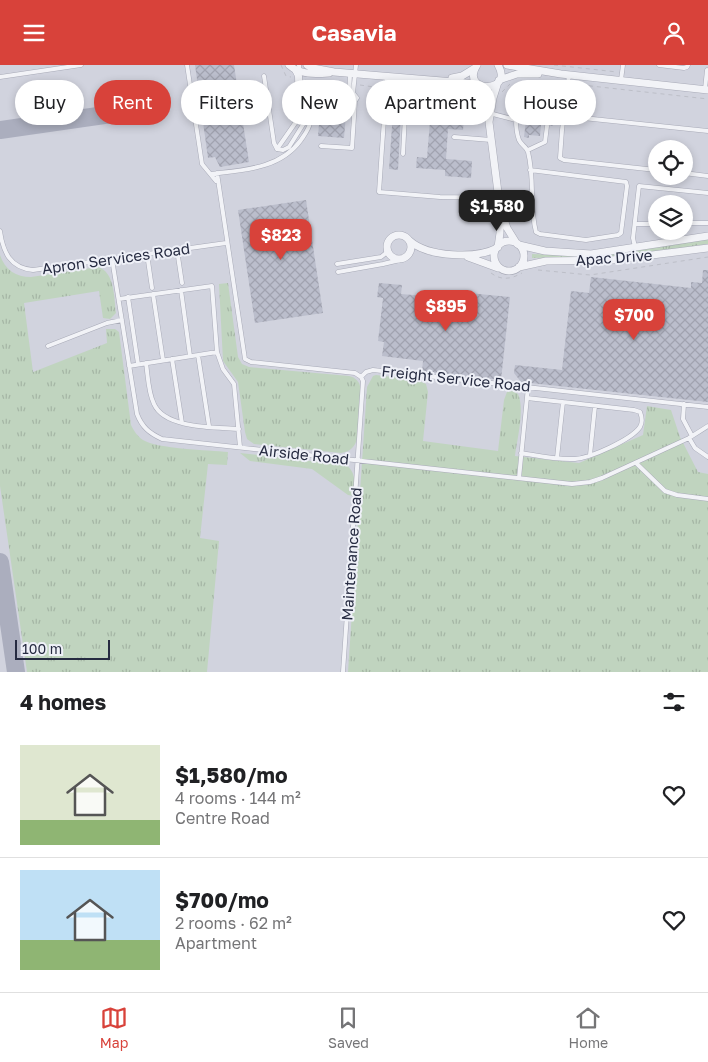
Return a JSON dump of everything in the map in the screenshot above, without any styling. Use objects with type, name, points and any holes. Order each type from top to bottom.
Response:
[{"type":"street","points":[[307,65],[334,72],[441,80]]},
{"type":"street","points":[[495,95],[501,74],[498,65]]},
{"type":"street","points":[[507,65],[621,81],[706,89]]},
{"type":"street","points":[[434,79],[459,77],[476,66]]},
{"type":"street","points":[[475,80],[474,78],[476,66]]},
{"type":"street","points":[[297,73],[320,74],[334,72]]},
{"type":"street","points":[[495,83],[517,74],[565,74]]},
{"type":"street","points":[[489,125],[500,208],[500,233],[495,260],[503,270]]},
{"type":"street","points":[[435,252],[422,252],[403,258],[391,257],[387,249],[389,241],[394,236],[402,235],[422,249],[479,259],[503,270],[521,270],[524,256],[507,228],[500,208]]},
{"type":"street","name":"Apac Drive","points":[[518,245],[534,250],[591,253],[708,236]]},
{"type":"street","points":[[403,258],[411,251],[410,241]]},
{"type":"street","points":[[461,255],[486,253],[507,242],[518,245]]},
{"type":"street","name":"Apac Drive","points":[[521,270],[546,261],[612,260],[708,247]]},
{"type":"lane","points":[[0,77],[81,65]]},
{"type":"lane","points":[[187,65],[202,164],[218,184]]},
{"type":"lane","points":[[351,80],[356,65]]},
{"type":"lane","points":[[621,81],[623,65]]},
{"type":"lane","points":[[658,65],[684,68],[688,65]]},
{"type":"lane","points":[[706,89],[708,65]]},
{"type":"lane","points":[[565,74],[568,80]]},
{"type":"lane","points":[[264,76],[274,143],[277,149]]},
{"type":"lane","points":[[387,76],[387,80]]},
{"type":"lane","points":[[596,119],[708,131]]},
{"type":"lane","points":[[277,149],[294,125]]},
{"type":"lane","points":[[277,149],[283,150],[288,148],[302,129],[303,125]]},
{"type":"lane","points":[[211,174],[256,168],[281,159],[293,151],[308,131],[310,125]]},
{"type":"lane","points":[[321,146],[352,148],[354,125]]},
{"type":"lane","points":[[384,125],[379,191],[457,198],[531,197]]},
{"type":"lane","points":[[403,154],[405,125]]},
{"type":"lane","points":[[517,125],[519,140],[528,150],[530,170],[533,190],[531,197],[538,234],[590,240],[621,233],[626,181],[530,170]]},
{"type":"lane","points":[[563,125],[559,156],[564,160],[648,169]]},
{"type":"lane","points":[[528,150],[545,142],[548,126]]},
{"type":"lane","points":[[454,137],[491,140]]},
{"type":"lane","name":"Freight Service Road","points":[[216,173],[244,356],[247,361],[355,373],[361,377],[367,371],[373,371],[708,407]]},
{"type":"lane","points":[[693,174],[708,175]]},
{"type":"lane","points":[[635,247],[633,238],[638,189],[641,186],[708,193]]},
{"type":"lane","points":[[635,224],[648,223]]},
{"type":"lane","points":[[693,223],[708,223]]},
{"type":"lane","name":"Apron Services Road","points":[[0,231],[6,254],[16,265],[26,269],[41,270],[226,243]]},
{"type":"lane","points":[[337,265],[381,257],[386,253],[387,249]]},
{"type":"lane","points":[[177,250],[182,283]]},
{"type":"lane","points":[[147,254],[152,288]]},
{"type":"lane","points":[[338,271],[383,264],[403,258]]},
{"type":"lane","name":"Airside Road","points":[[112,259],[137,414],[142,425],[150,433],[169,440],[572,484],[586,483],[602,478],[690,437],[708,426]]},
{"type":"lane","points":[[118,299],[212,286],[217,352],[223,369],[234,384],[240,447]]},
{"type":"lane","points":[[181,290],[190,356]]},
{"type":"lane","points":[[153,294],[163,360]]},
{"type":"lane","points":[[128,297],[138,364]]},
{"type":"lane","points":[[48,346],[107,323],[122,320]]},
{"type":"lane","points":[[129,365],[217,352]]},
{"type":"lane","points":[[198,355],[209,426]]},
{"type":"lane","points":[[172,359],[182,423]]},
{"type":"lane","points":[[146,363],[154,405],[163,417],[182,423],[239,429]]},
{"type":"lane","name":"Maintenance Road","points":[[343,672],[363,381],[361,377]]},
{"type":"lane","points":[[518,478],[528,387]]},
{"type":"lane","points":[[521,453],[576,459],[590,455],[628,438],[640,426],[642,421],[640,412],[634,410],[527,398]]},
{"type":"lane","points":[[557,458],[563,402]]},
{"type":"lane","points":[[684,404],[684,419],[694,447],[701,453],[708,455]]},
{"type":"lane","points":[[590,455],[595,406]]},
{"type":"lane","points":[[636,463],[665,491],[678,495],[708,499]]},
{"type":"path","points":[[281,65],[286,76],[297,73],[308,80]]},
{"type":"path","points":[[554,65],[622,72]]},
{"type":"path","points":[[596,86],[708,99]]},
{"type":"path","points":[[531,269],[590,275],[708,257]]},
{"type":"path","points":[[490,272],[495,276],[509,279],[521,270]]},
{"type":"shaded area","points":[[0,65],[708,65],[708,672],[0,672]]},
{"type":"green space","points":[[708,239],[708,244],[625,256],[532,258],[532,254],[589,256]]},
{"type":"green space","points":[[0,255],[8,269],[21,276],[31,277],[98,267],[108,274],[113,286],[116,313],[110,319],[103,318],[99,291],[24,303],[33,372],[107,343],[106,329],[115,329],[119,332],[131,425],[137,435],[143,440],[160,445],[184,449],[228,452],[227,465],[208,464],[200,538],[219,541],[207,672],[27,672],[0,486]]},
{"type":"green space","points":[[228,283],[238,357],[242,364],[249,367],[349,376],[355,378],[359,383],[361,403],[359,430],[356,442],[350,450],[341,453],[254,444],[247,439],[238,382],[223,361],[219,284]]},
{"type":"green space","points":[[373,376],[417,380],[426,384],[428,392],[423,441],[498,451],[504,400],[507,392],[513,391],[518,394],[521,408],[515,456],[579,463],[643,435],[647,406],[671,410],[680,437],[698,472],[708,474],[708,672],[348,672],[367,387]]},
{"type":"green space","points":[[240,453],[346,465],[352,471],[354,496],[348,495],[312,469],[250,461]]},
{"type":"building","points":[[195,65],[234,65],[236,80],[197,80]]},
{"type":"building","points":[[203,125],[243,125],[249,162],[220,167],[215,157],[208,158]]},
{"type":"building","points":[[319,125],[345,125],[344,138],[318,136]]},
{"type":"building","points":[[392,125],[400,125],[398,170],[389,169]]},
{"type":"building","points":[[430,125],[463,125],[463,130],[448,129],[446,159],[472,161],[471,178],[445,176],[445,170],[416,168],[417,157],[427,158]]},
{"type":"building","points":[[525,125],[541,125],[540,136],[529,135],[529,138],[524,137]]},
{"type":"building","points":[[306,200],[323,313],[255,323],[238,210]]},
{"type":"building","points":[[703,270],[708,270],[708,402],[521,382],[514,373],[515,365],[562,370],[571,291],[589,293],[591,277],[691,288],[691,282],[702,283]]},
{"type":"building","points":[[379,283],[402,285],[401,294],[425,296],[424,309],[446,311],[448,291],[510,297],[501,380],[422,372],[423,361],[382,356],[384,342],[378,341],[383,298],[377,297]]},
{"type":"taxiway","points":[[0,130],[94,116]]},
{"type":"taxiway","points":[[0,562],[16,672]]}]
